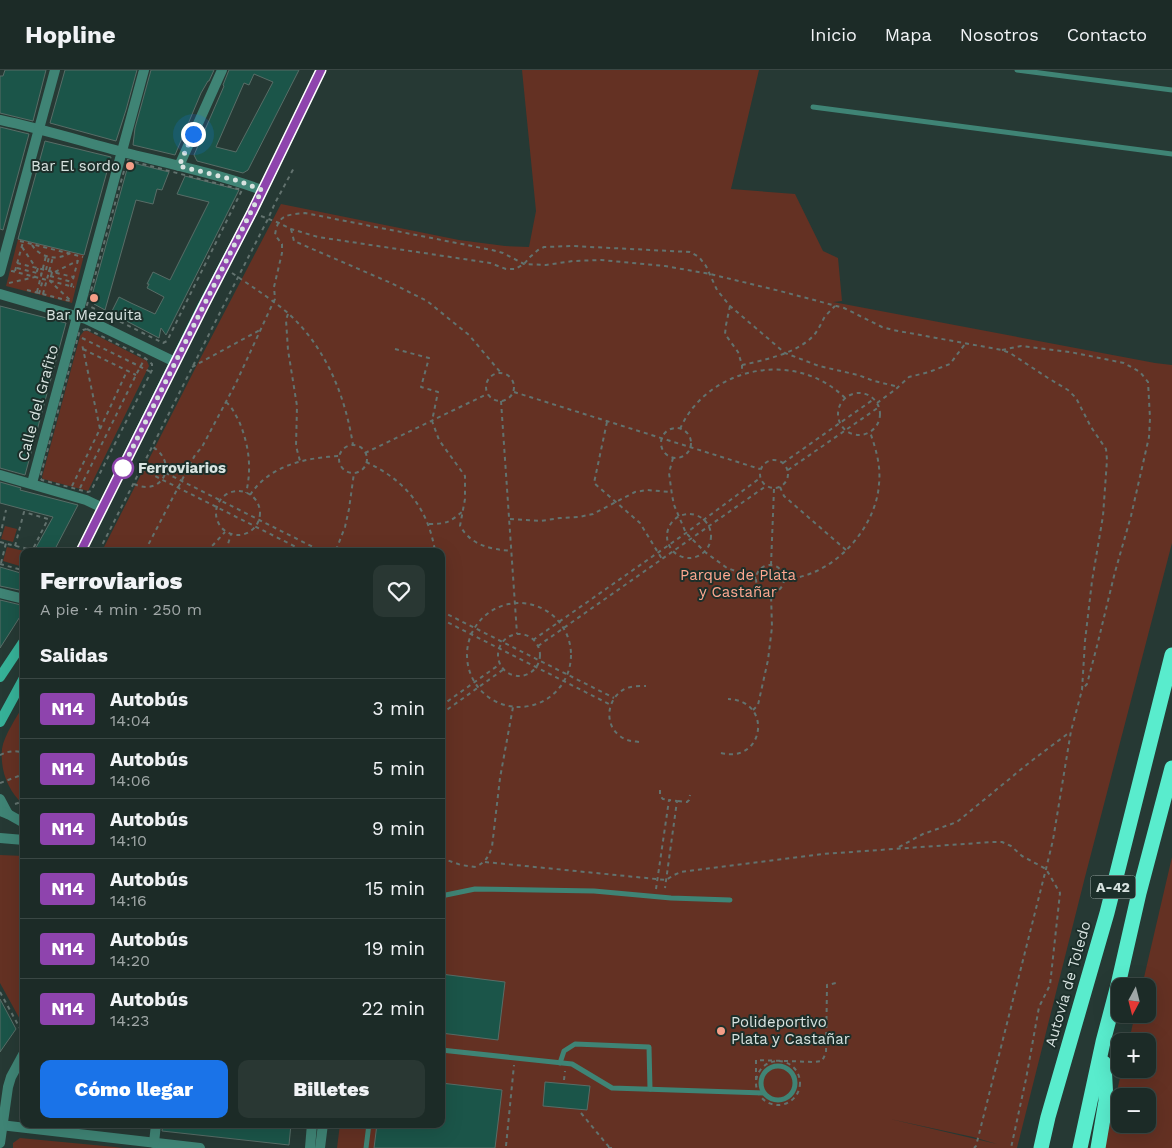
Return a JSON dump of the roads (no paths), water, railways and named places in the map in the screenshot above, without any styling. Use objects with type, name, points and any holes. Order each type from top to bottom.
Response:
[{"type":"highway","name":"Autovía de Toledo","points":[[1041,1148],[1048,1117],[1107,913],[1172,655]]},
{"type":"highway","name":"A-42","points":[[1080,1148],[1139,893],[1172,768]]},
{"type":"highway","points":[[1098,1148],[1106,1101],[1103,1042]]},
{"type":"main road","points":[[83,548],[321,70]]},
{"type":"main road","points":[[0,677],[20,647]]},
{"type":"main road","points":[[0,722],[20,685]]},
{"type":"street","points":[[0,272],[8,228],[55,70]]},
{"type":"street","name":"Calle del Grafito","points":[[32,483],[144,70]]},
{"type":"street","points":[[179,166],[222,70]]},
{"type":"street","points":[[0,120],[38,128],[122,152],[239,181],[262,190]]},
{"type":"street","points":[[0,294],[86,319],[175,362]]},
{"type":"street","points":[[0,475],[86,500],[103,508]]},
{"type":"street","points":[[0,593],[20,598]]},
{"type":"street","points":[[0,799],[4,812],[20,821]]},
{"type":"street","points":[[0,838],[20,840]]},
{"type":"street","points":[[0,1144],[1,1125],[8,1087],[20,1060]]},
{"type":"street","points":[[1,1125],[20,1127]]},
{"type":"street","points":[[26,1128],[200,1148]]},
{"type":"street","points":[[154,1143],[156,1128]]},
{"type":"street","points":[[310,1148],[312,1128]]},
{"type":"street","points":[[320,1148],[322,1128]]},
{"type":"lane","points":[[1016,70],[1172,90]]},
{"type":"lane","points":[[813,107],[1172,154]]},
{"type":"lane","points":[[445,895],[475,889],[594,891],[664,898],[730,900]]},
{"type":"lane","points":[[560,1063],[564,1051],[576,1044],[649,1047],[650,1090]]},
{"type":"lane","points":[[445,1050],[572,1064],[612,1088],[757,1092],[764,1093],[773,1100],[787,1097],[793,1090],[795,1085],[793,1076],[782,1067],[768,1069],[761,1081],[764,1093]]},
{"type":"lane","points":[[366,1148],[368,1128]]},
{"type":"place","name":"Bar El sordo","points":[[130,166]]},
{"type":"place","name":"Bar Mezquita","points":[[94,298]]},
{"type":"place","name":"Ferroviarios","points":[[123,468]]},
{"type":"place","name":"Polideportivo Plata y Castañar","points":[[721,1031]]},
{"type":"park label","name":"Parque de Plata y Castañar","points":[[738,584]]}]
